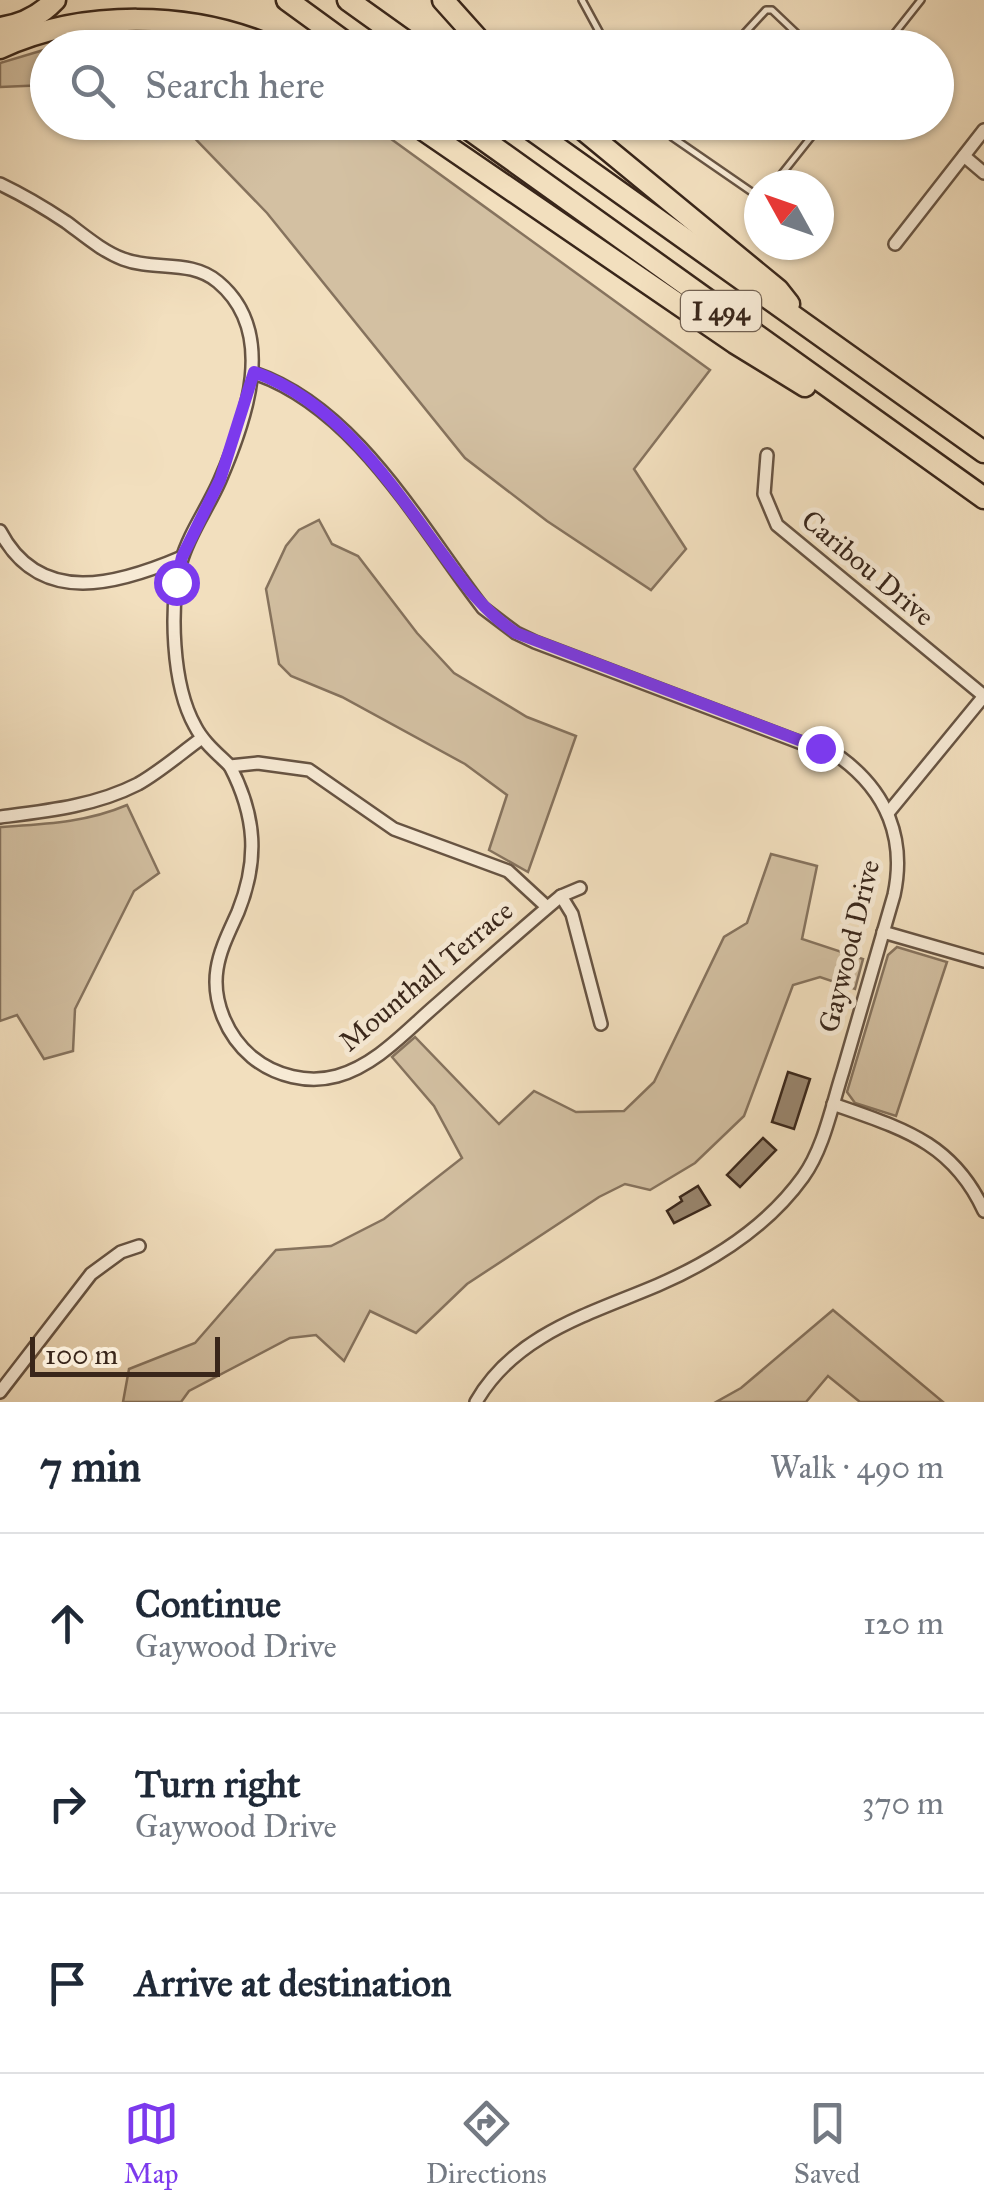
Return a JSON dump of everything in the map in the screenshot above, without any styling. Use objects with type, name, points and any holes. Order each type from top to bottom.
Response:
[{"type":"highway","points":[[0,28],[19,25],[47,9],[54,0]]},
{"type":"highway","points":[[286,0],[328,30]]},
{"type":"highway","points":[[348,0],[390,30]]},
{"type":"highway","points":[[443,0],[470,30]]},
{"type":"highway","points":[[56,30],[112,21],[214,30]]},
{"type":"highway","points":[[0,48],[30,37]]},
{"type":"highway","points":[[438,140],[735,343],[817,394],[872,420]]},
{"type":"highway","name":"I 494","points":[[484,140],[984,498]]},
{"type":"highway","name":"I 494","points":[[546,140],[984,452]]},
{"type":"highway","points":[[596,140],[778,290],[813,332]]},
{"type":"street","points":[[895,244],[984,130]]},
{"type":"street","points":[[964,156],[984,173]]},
{"type":"street","points":[[0,184],[118,258],[196,270],[218,282],[245,320],[254,353],[254,372],[220,480],[182,557],[174,606],[176,654],[190,717],[202,738],[230,766],[258,763],[309,770],[394,829],[508,871],[547,907]]},
{"type":"street","name":"Gaywood Drive","points":[[254,372],[295,394],[338,426],[368,455],[483,608],[499,622],[535,642],[831,752],[860,772],[888,812],[896,842],[898,874],[883,932],[833,1104],[804,1176],[750,1232],[695,1267],[552,1330],[502,1368],[476,1402]]},
{"type":"street","name":"Caribou Drive","points":[[767,455],[764,494],[778,525],[984,696]]},
{"type":"street","points":[[0,530],[11,548],[31,566],[55,579],[82,585],[123,579],[182,557]]},
{"type":"street","points":[[888,812],[984,696]]},
{"type":"street","points":[[0,817],[78,806],[110,797],[167,765],[202,738]]},
{"type":"street","name":"Mounthall Terrace","points":[[230,766],[250,816],[254,842],[244,895],[217,970],[218,993],[222,1016],[232,1036],[266,1068],[311,1080],[356,1069],[376,1057],[547,907],[580,888]]},
{"type":"street","points":[[561,896],[572,914],[601,1024]]},
{"type":"street","points":[[883,932],[984,961]]},
{"type":"street","points":[[833,1104],[893,1125],[935,1147],[967,1178],[984,1211]]},
{"type":"street","points":[[0,1392],[91,1274],[105,1262],[139,1246]]},
{"type":"lane","points":[[582,0],[599,30]]},
{"type":"lane","points":[[897,30],[921,0]]},
{"type":"lane","points":[[748,30],[766,10],[772,10],[793,30]]},
{"type":"lane","points":[[676,140],[744,187]]},
{"type":"lane","points":[[786,170],[809,140]]},
{"type":"shaded area","points":[[30,54],[30,86],[0,87],[0,63]]},
{"type":"shaded area","points":[[196,140],[392,140],[710,370],[634,469],[686,549],[651,590],[547,521],[465,458],[267,213]]},
{"type":"shaded area","points":[[319,520],[332,544],[358,556],[417,633],[454,673],[527,717],[576,736],[528,872],[489,850],[507,795],[465,764],[342,697],[291,676],[279,664],[266,589],[286,546],[299,530]]},
{"type":"shaded area","points":[[127,805],[159,873],[134,891],[75,1009],[73,1051],[44,1059],[17,1015],[0,1021],[0,827],[80,819]]},
{"type":"shaded area","points":[[771,854],[817,866],[802,939],[863,959],[855,989],[820,977],[793,985],[744,1116],[695,1163],[650,1190],[625,1184],[599,1197],[467,1284],[416,1333],[370,1311],[344,1361],[316,1335],[290,1338],[189,1391],[181,1402],[123,1402],[129,1369],[195,1343],[276,1250],[331,1246],[384,1219],[462,1158],[434,1106],[392,1057],[415,1037],[499,1124],[534,1091],[576,1112],[624,1111],[654,1082],[724,937],[747,923]]},
{"type":"shaded area","points":[[897,947],[947,962],[896,1116],[855,1103],[847,1092],[888,955]]},
{"type":"shaded area","points":[[833,1310],[943,1402],[860,1402],[828,1376],[806,1402],[716,1402],[741,1388]]},
{"type":"building","points":[[788,1072],[810,1079],[794,1129],[772,1122]]},
{"type":"building","points":[[763,1138],[776,1150],[740,1187],[727,1175]]},
{"type":"building","points":[[698,1186],[710,1205],[674,1223],[667,1211]]},
{"type":"route","points":[[176,582],[182,557],[220,480],[254,372],[295,394],[338,426],[368,455],[483,608],[499,622],[535,642],[820,748]]}]
